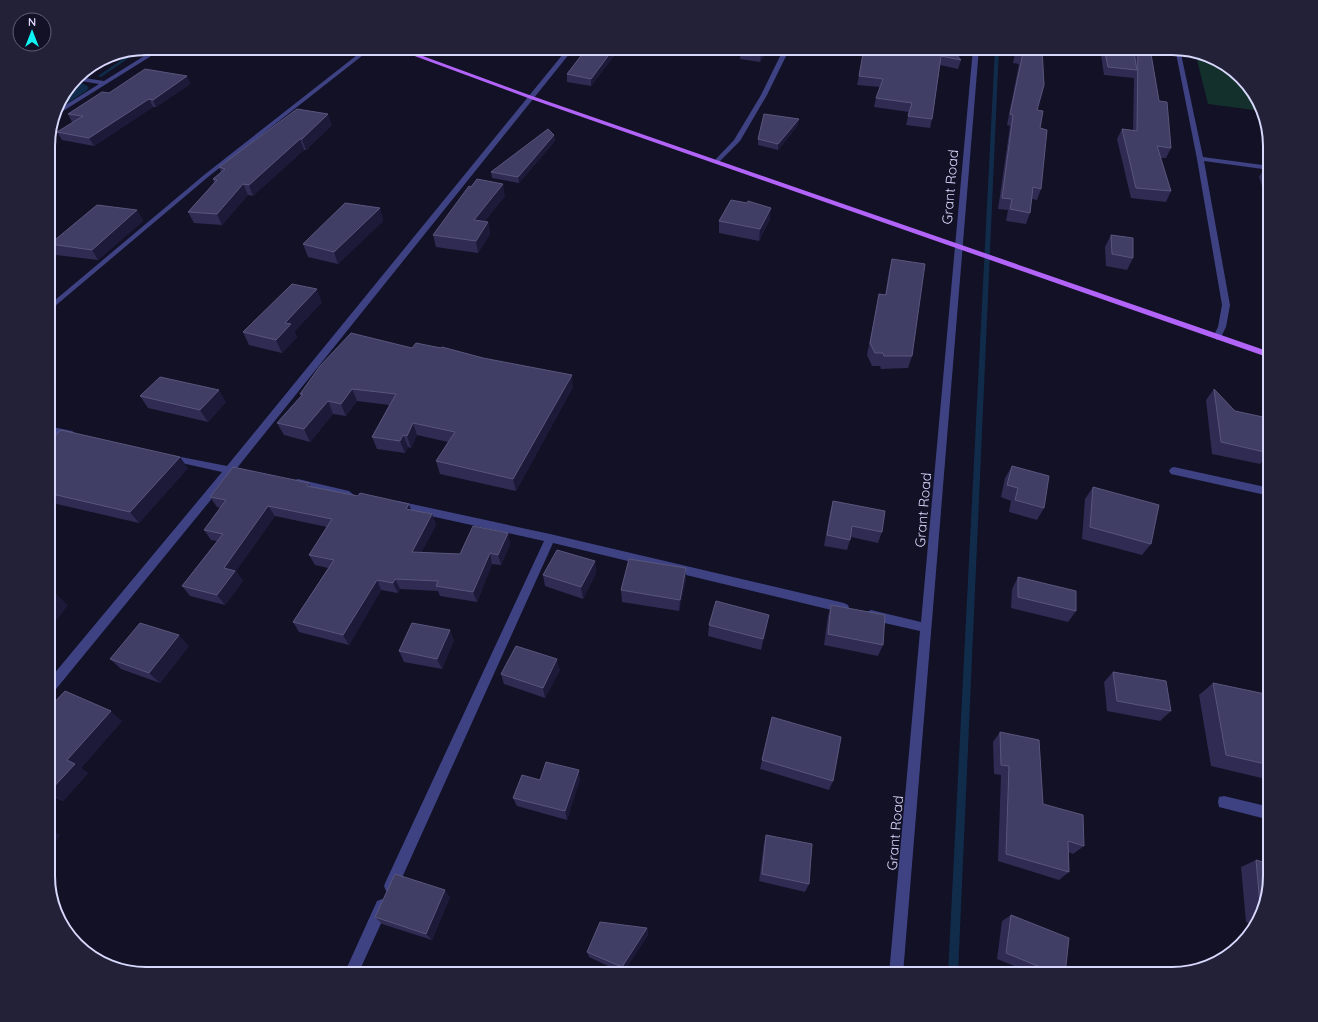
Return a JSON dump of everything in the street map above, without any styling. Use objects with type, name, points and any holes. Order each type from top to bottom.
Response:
[{"type":"main road","points":[[415,55],[530,97],[1263,353]]},
{"type":"street","points":[[63,109],[150,55]]},
{"type":"street","points":[[55,304],[206,176],[360,55]]},
{"type":"street","points":[[55,682],[229,471],[565,55]]},
{"type":"street","points":[[717,161],[737,141],[764,95],[784,55]]},
{"type":"street","name":"Grant Road","points":[[897,967],[975,55]]},
{"type":"street","points":[[1178,55],[1200,159],[1226,305],[1222,327],[1217,337]]},
{"type":"street","points":[[84,80],[104,83]]},
{"type":"street","points":[[1200,159],[1263,167]]},
{"type":"street","points":[[55,431],[86,438]]},
{"type":"street","points":[[161,455],[229,471],[250,474]]},
{"type":"street","points":[[1174,471],[1263,490]]},
{"type":"street","points":[[286,481],[363,498]]},
{"type":"street","points":[[386,503],[550,538],[927,628]]},
{"type":"street","points":[[354,967],[550,538]]},
{"type":"street","points":[[1224,802],[1263,812]]},
{"type":"green space","points":[[1197,59],[1217,67],[1227,74],[1248,96],[1256,110],[1208,104]]},
{"type":"building","points":[[582,55],[609,55],[591,79],[567,74]]},
{"type":"building","points":[[863,55],[957,55],[961,60],[941,56],[932,119],[908,116],[912,103],[876,98],[883,79],[859,76]]},
{"type":"building","points":[[1023,55],[1042,55],[1044,85],[1037,110],[1043,111],[1040,128],[1047,130],[1041,189],[1033,187],[1030,213],[1010,209],[1012,199],[1002,198],[1013,115],[1010,114]]},
{"type":"building","points":[[1105,55],[1134,55],[1137,70],[1108,67]]},
{"type":"building","points":[[1138,55],[1151,55],[1159,101],[1167,102],[1171,148],[1157,146],[1171,191],[1136,188],[1122,129],[1137,131]]},
{"type":"building","points":[[145,69],[187,76],[153,100],[149,99],[89,138],[57,132],[83,116],[68,114],[102,92],[109,93]]},
{"type":"building","points":[[297,109],[328,114],[302,139],[300,139],[249,185],[243,184],[217,214],[188,212],[217,180],[213,179],[225,169],[219,167]]},
{"type":"building","points":[[764,114],[799,119],[778,144],[758,139]]},
{"type":"building","points":[[548,129],[554,135],[518,177],[491,172]]},
{"type":"building","points":[[477,179],[503,184],[474,220],[488,222],[476,241],[433,235],[469,186],[471,187]]},
{"type":"building","points":[[731,200],[747,203],[748,201],[771,208],[760,229],[719,221]]},
{"type":"building","points":[[345,203],[380,208],[334,252],[303,244]]},
{"type":"building","points":[[97,205],[137,210],[92,250],[55,245],[55,240]]},
{"type":"building","points":[[1111,235],[1133,238],[1133,258],[1112,254]]},
{"type":"building","points":[[892,259],[925,264],[912,356],[884,356],[883,353],[875,353],[870,343],[879,294],[886,295]]},
{"type":"building","points":[[292,284],[317,289],[285,323],[291,324],[276,340],[243,332]]},
{"type":"building","points":[[351,333],[412,348],[416,343],[442,347],[483,358],[572,375],[513,479],[436,461],[455,432],[413,423],[407,436],[403,435],[400,441],[372,437],[396,394],[352,389],[341,404],[328,401],[304,429],[277,423],[303,394],[300,394],[320,366]]},
{"type":"building","points":[[160,377],[219,390],[200,410],[140,396]]},
{"type":"building","points":[[1214,389],[1235,411],[1263,417],[1263,452],[1221,442]]},
{"type":"building","points":[[61,430],[180,457],[130,512],[55,495],[55,434],[57,434]]},
{"type":"building","points":[[1012,466],[1049,476],[1044,508],[1015,500],[1018,488],[1007,485]]},
{"type":"building","points":[[233,467],[309,483],[307,486],[358,496],[360,493],[409,504],[406,509],[432,514],[412,552],[460,554],[473,526],[508,533],[498,555],[490,553],[473,592],[436,586],[438,581],[395,579],[393,583],[377,580],[343,635],[293,622],[334,560],[309,555],[332,519],[268,506],[224,568],[235,571],[217,595],[182,586],[223,534],[204,530],[226,500],[210,497]]},
{"type":"building","points":[[1093,487],[1159,505],[1151,544],[1090,527]]},
{"type":"building","points":[[833,501],[885,511],[882,532],[852,526],[850,540],[827,535]]},
{"type":"building","points":[[557,550],[595,561],[581,587],[543,575]]},
{"type":"building","points":[[629,559],[686,568],[680,600],[621,590]]},
{"type":"building","points":[[1018,577],[1076,591],[1076,611],[1018,597]]},
{"type":"building","points":[[716,601],[769,615],[763,639],[709,625]]},
{"type":"building","points":[[831,605],[885,615],[883,645],[828,634]]},
{"type":"building","points":[[140,623],[179,635],[149,673],[110,659]]},
{"type":"building","points":[[412,623],[450,630],[437,659],[399,651]]},
{"type":"building","points":[[516,646],[557,659],[543,688],[501,674]]},
{"type":"building","points":[[1113,672],[1166,681],[1171,711],[1117,701]]},
{"type":"building","points":[[1213,683],[1263,694],[1263,763],[1226,755]]},
{"type":"building","points":[[65,691],[111,711],[67,760],[75,764],[55,786],[55,702]]},
{"type":"building","points":[[772,717],[841,737],[833,781],[762,760]]},
{"type":"building","points":[[1000,732],[1039,740],[1043,804],[1083,815],[1084,846],[1068,841],[1069,872],[1006,854],[1009,766],[1001,765]]},
{"type":"building","points":[[546,762],[579,770],[565,811],[513,798],[522,775],[540,780]]},
{"type":"building","points":[[766,835],[812,844],[809,884],[762,874]]},
{"type":"building","points":[[1256,860],[1263,862],[1262,888],[1260,899]]},
{"type":"building","points":[[395,874],[445,890],[426,934],[375,917]]},
{"type":"building","points":[[1011,915],[1069,938],[1066,967],[1040,967],[1006,953]]},
{"type":"building","points":[[600,922],[647,928],[622,967],[587,952]]},
{"type":"waterway","points":[[953,967],[997,55]]},
{"type":"waterway","points":[[100,76],[128,57]]},
{"type":"waterway","points":[[71,94],[81,88]]}]
